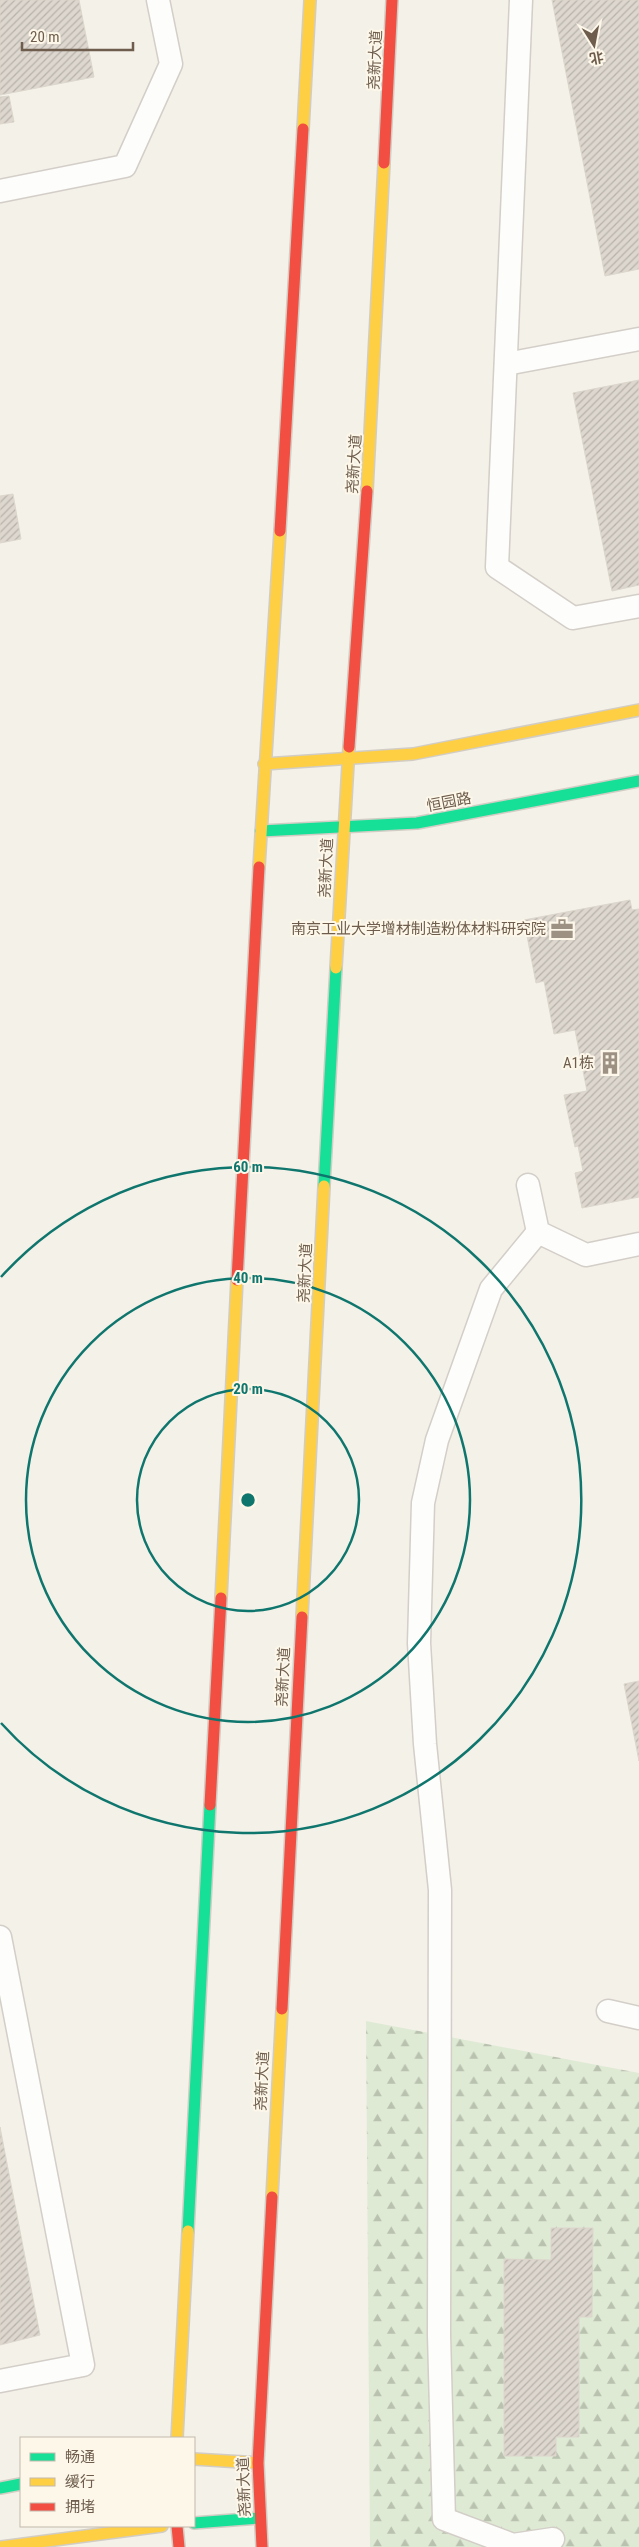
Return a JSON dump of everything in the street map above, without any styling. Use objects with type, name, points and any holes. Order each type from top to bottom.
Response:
[{"type":"main road","points":[[177,2437],[264,764],[287,436],[310,0]]},
{"type":"main road","name":"尧新大道","points":[[262,2547],[258,2463],[343,828],[371,441],[392,0]]},
{"type":"main road","points":[[264,764],[413,754],[639,710]]},
{"type":"main road","name":"恒园路","points":[[261,832],[417,823],[639,781]]},
{"type":"main road","points":[[195,2459],[258,2463]]},
{"type":"main road","points":[[0,2488],[20,2484]]},
{"type":"main road","points":[[195,2523],[260,2518]]},
{"type":"main road","points":[[1,2547],[154,2527]]},
{"type":"main road","points":[[177,2527],[179,2547]]},
{"type":"lane","points":[[0,191],[124,166],[171,64],[158,0]]},
{"type":"lane","points":[[521,0],[497,567],[573,618],[639,606]]},
{"type":"lane","points":[[506,364],[639,339]]},
{"type":"lane","points":[[528,1185],[538,1232]]},
{"type":"lane","points":[[538,1232],[586,1255],[639,1244]]},
{"type":"lane","points":[[538,1232],[491,1289],[437,1440],[423,1503],[419,1643],[426,1744],[440,1890],[439,2335],[444,2519],[513,2545],[553,2539]]},
{"type":"lane","points":[[0,1937],[83,2365],[0,2381]]},
{"type":"lane","points":[[608,2011],[639,2018]]},
{"type":"green space","points":[[366,2021],[639,2073],[639,2547],[370,2547]]},
{"type":"building","points":[[0,0],[79,0],[94,77],[0,95]]},
{"type":"building","points":[[552,0],[639,0],[639,269],[605,276]]},
{"type":"building","points":[[9,96],[14,122],[0,124],[0,97]]},
{"type":"building","points":[[639,380],[639,585],[612,591],[573,393]]},
{"type":"building","points":[[13,494],[21,539],[0,543],[0,496]]},
{"type":"building","name":"A1栋","points":[[630,900],[632,910],[639,909],[639,1197],[582,1208],[575,1173],[583,1171],[578,1146],[575,1147],[564,1095],[587,1091],[575,1030],[554,1034],[544,981],[536,983],[524,920]]},
{"type":"building","points":[[639,1681],[639,1761],[624,1684]]},
{"type":"building","points":[[0,2127],[40,2335],[0,2345]]},
{"type":"building","points":[[551,2228],[593,2228],[592,2317],[579,2317],[579,2437],[556,2437],[556,2456],[504,2456],[504,2259],[551,2260]]},
{"type":"traffic: fast","points":[[261,831],[417,823],[639,781]]},
{"type":"traffic: fast","points":[[324,1186],[336,968]]},
{"type":"traffic: fast","points":[[188,2231],[210,1805]]},
{"type":"traffic: fast","points":[[0,2488],[20,2484]]},
{"type":"traffic: fast","points":[[195,2523],[260,2518]]},
{"type":"traffic: slow","points":[[303,129],[310,0]]},
{"type":"traffic: slow","points":[[367,491],[384,163]]},
{"type":"traffic: slow","points":[[259,867],[280,531]]},
{"type":"traffic: slow","points":[[264,764],[413,754],[639,710]]},
{"type":"traffic: slow","points":[[336,968],[349,747]]},
{"type":"traffic: slow","points":[[302,1617],[324,1186]]},
{"type":"traffic: slow","points":[[221,1598],[237,1280]]},
{"type":"traffic: slow","points":[[272,2197],[282,2009]]},
{"type":"traffic: slow","points":[[177,2437],[188,2231]]},
{"type":"traffic: slow","points":[[195,2459],[258,2463]]},
{"type":"traffic: slow","points":[[1,2547],[154,2527]]},
{"type":"traffic: jam","points":[[384,163],[392,0]]},
{"type":"traffic: jam","points":[[280,531],[303,129]]},
{"type":"traffic: jam","points":[[349,747],[367,491]]},
{"type":"traffic: jam","points":[[237,1280],[259,867]]},
{"type":"traffic: jam","points":[[210,1805],[221,1598]]},
{"type":"traffic: jam","points":[[282,2009],[302,1617]]},
{"type":"traffic: jam","points":[[262,2547],[258,2463],[272,2197]]},
{"type":"traffic: jam","points":[[177,2527],[179,2547]]},
{"type":"place","name":"南京工业大学增材制造粉体材料研究院","points":[[562,929]]},
{"type":"place","name":"A1栋","points":[[610,1063]]}]
